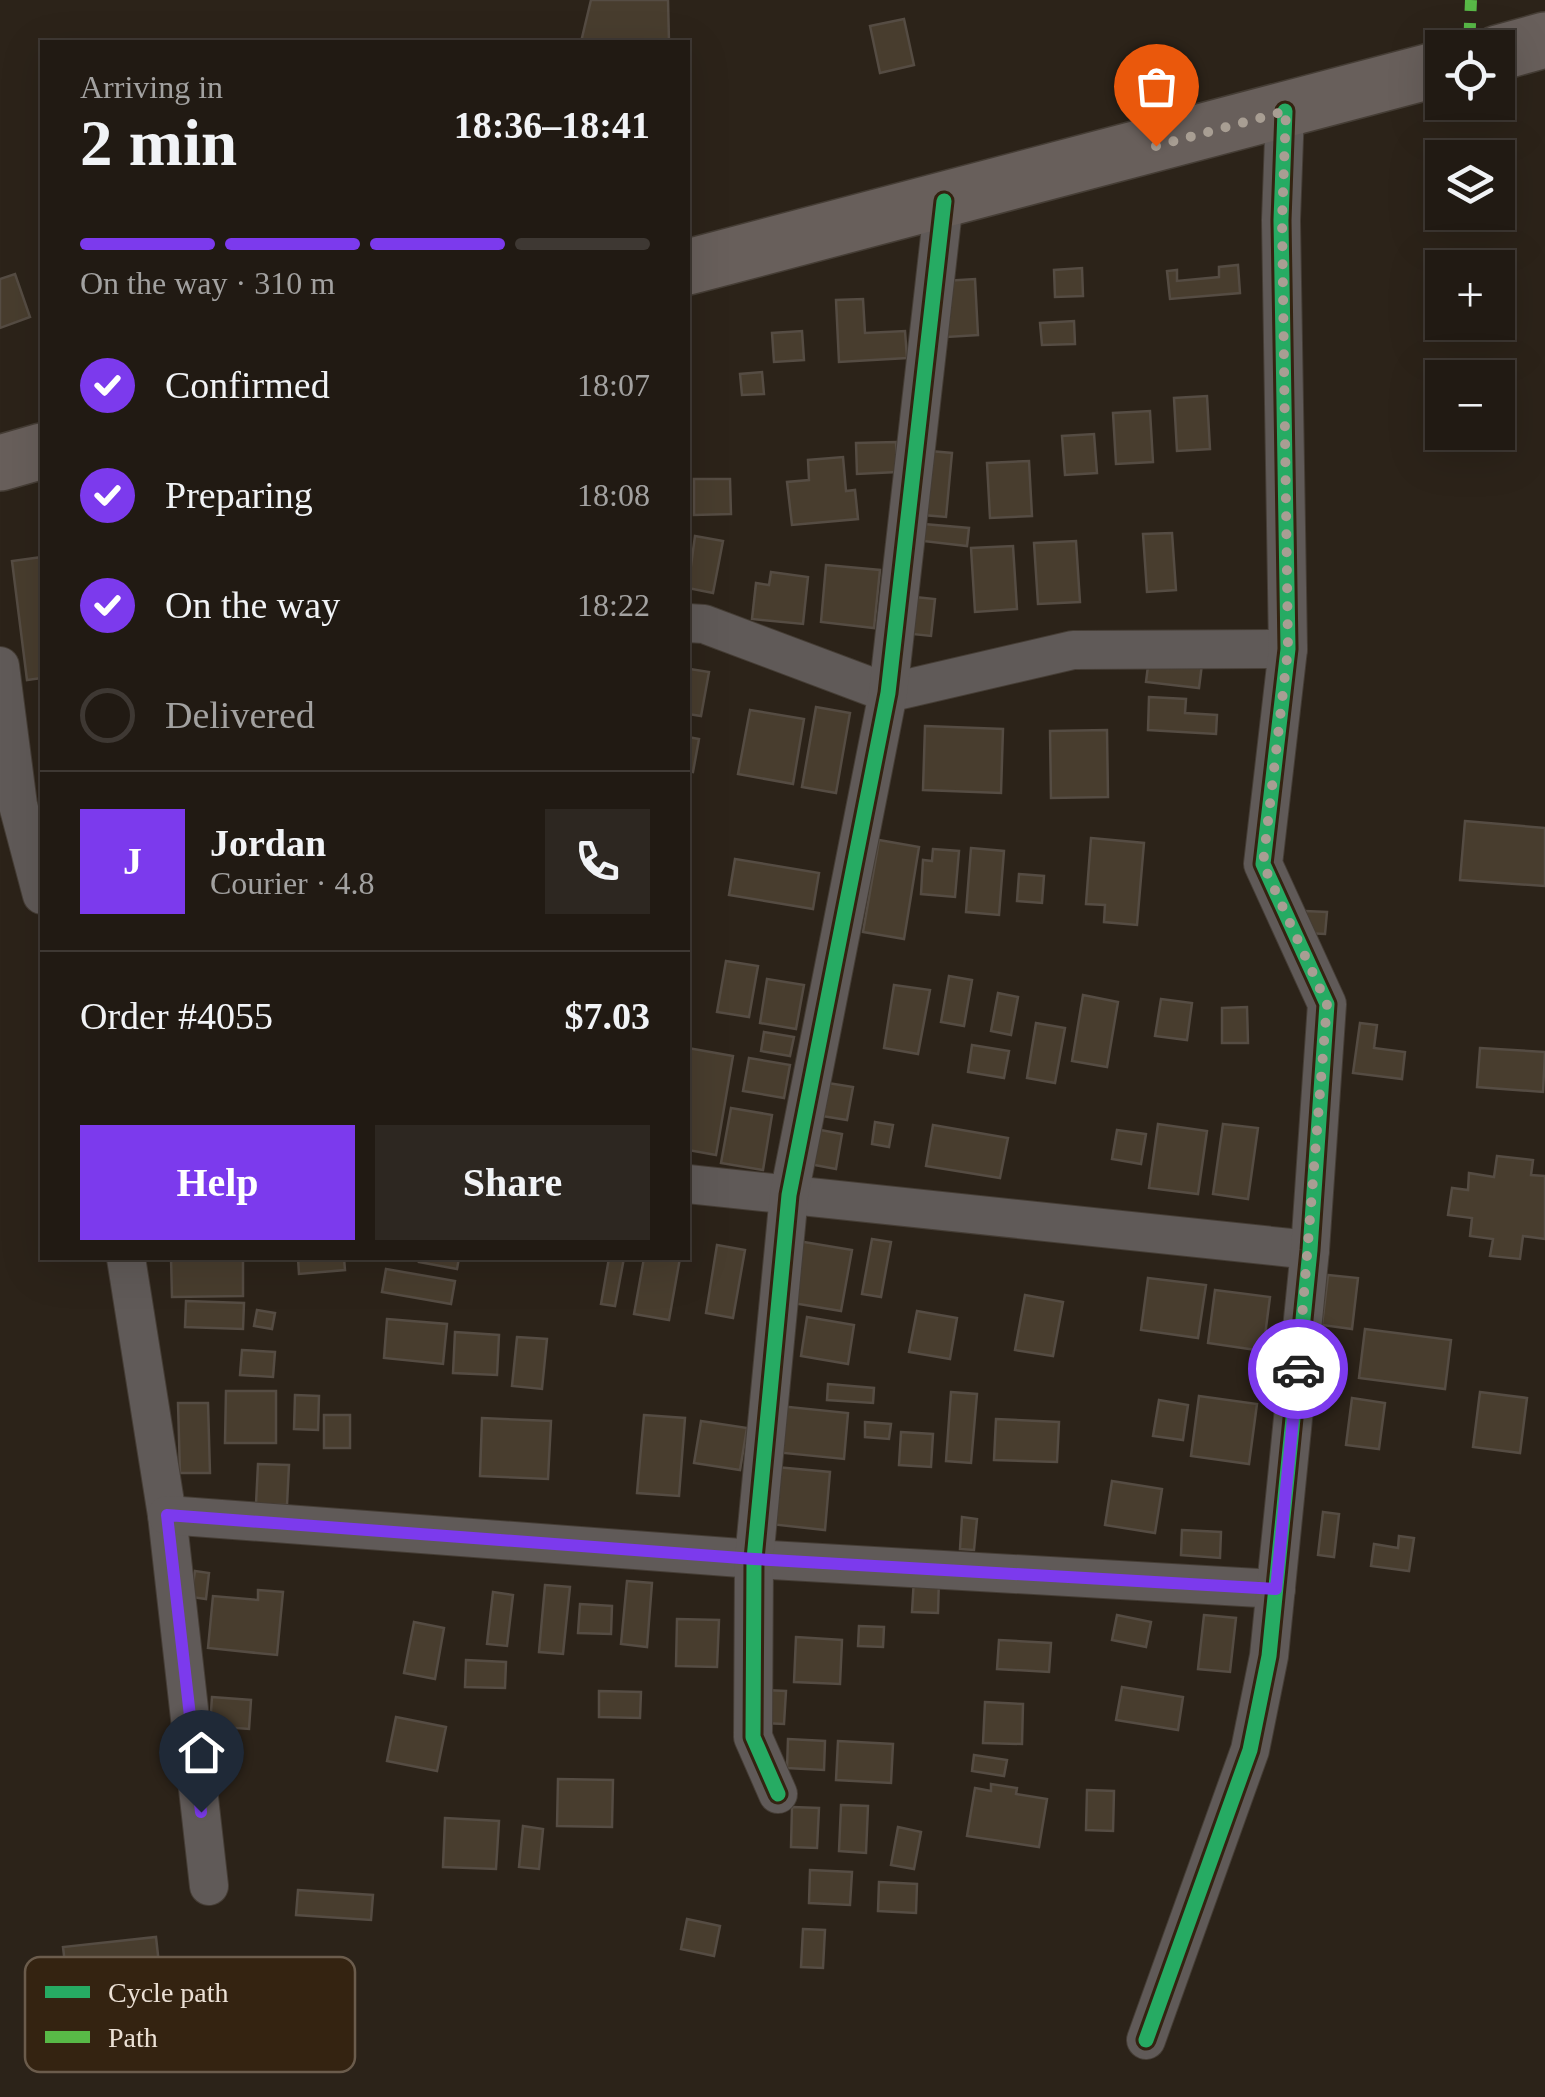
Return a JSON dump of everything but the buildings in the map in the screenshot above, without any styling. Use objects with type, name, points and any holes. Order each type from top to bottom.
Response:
[{"type":"highway","points":[[1515,48],[1545,40]]},
{"type":"highway","points":[[690,266],[1425,73]]},
{"type":"highway","points":[[0,463],[40,452]]},
{"type":"street","points":[[1146,2040],[1250,1750],[1276,1589],[1310,1250],[1327,1004],[1263,864],[1288,649],[1282,220],[1286,111]]},
{"type":"street","points":[[778,1794],[754,1737],[754,1559],[789,1195],[888,694],[944,201]]},
{"type":"street","points":[[690,623],[704,624],[888,694],[1073,650],[1288,649]]},
{"type":"street","points":[[0,666],[18,805],[40,888]]},
{"type":"street","points":[[690,1184],[1310,1250]]},
{"type":"street","points":[[126,1260],[167,1515],[209,1886]]},
{"type":"street","points":[[167,1515],[754,1559],[1276,1589]]},
{"type":"marked path","points":[[1470,30],[1471,0]]},
{"type":"cycle path","points":[[1146,2040],[1250,1750],[1269,1656],[1310,1250],[1327,1004],[1263,864],[1288,649],[1281,220],[1285,111]]},
{"type":"cycle path","points":[[778,1794],[753,1737],[754,1559],[789,1195],[888,693],[944,201]]},
{"type":"way so far","points":[[1156,146],[1286,111],[1282,220],[1288,649],[1263,864],[1327,1004],[1298,1369]]},
{"type":"route","points":[[201,1812],[167,1515],[754,1559],[1276,1589],[1298,1369]]}]
